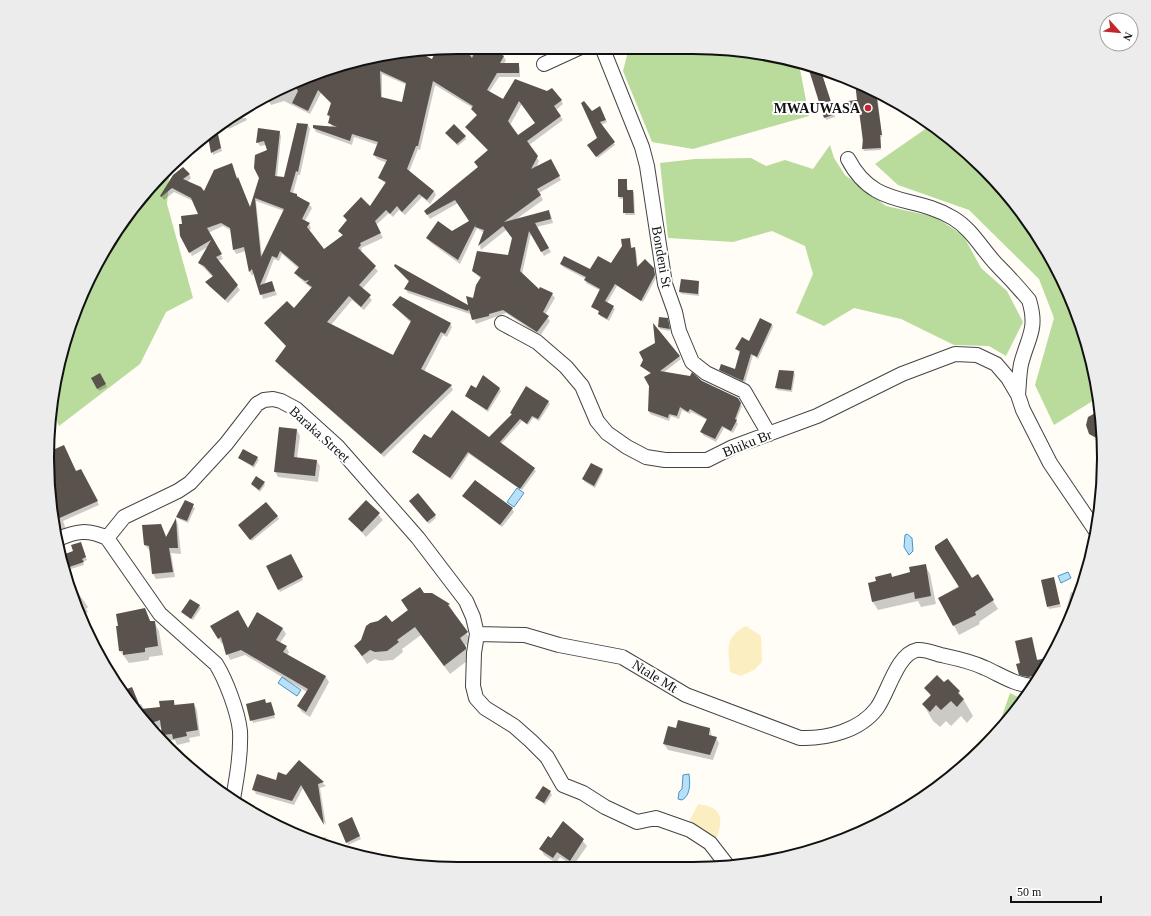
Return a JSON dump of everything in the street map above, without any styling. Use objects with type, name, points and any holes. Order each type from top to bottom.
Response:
[{"type":"street","points":[[544,64],[566,54]]},
{"type":"street","name":"Bondeni St","points":[[604,54],[642,147],[648,166],[664,284],[675,312],[679,331],[692,362],[706,373],[744,391],[769,434]]},
{"type":"street","points":[[848,159],[855,173],[868,186],[906,202],[943,212],[962,224],[1029,300],[1033,314],[1033,330],[1022,364],[1018,395]]},
{"type":"street","name":"Bhiku Br","points":[[502,322],[537,342],[566,367],[582,386],[597,420],[607,433],[627,447],[646,457],[680,461],[707,460],[733,447],[817,416],[902,374],[955,354],[977,355],[996,364],[1008,378],[1018,395],[1023,410],[1050,463],[1092,524]]},
{"type":"street","name":"Baraka Street","points":[[107,538],[124,517],[178,491],[190,483],[226,444],[257,404],[264,400],[280,401],[296,409],[338,448],[394,509],[449,577],[466,601],[477,634]]},
{"type":"street","points":[[62,538],[81,531],[95,532],[107,538],[160,614],[209,656],[222,674],[240,730],[239,766],[234,794]]},
{"type":"street","points":[[477,634],[474,653],[473,686],[476,698],[485,708],[514,726],[532,741],[547,757],[563,785],[583,793],[605,807],[637,822],[656,818],[690,830],[710,843],[724,861]]},
{"type":"street","name":"Ntale Mt","points":[[477,634],[525,635],[559,645],[622,657],[686,695],[766,724],[787,735],[800,738],[813,739],[848,730],[862,723],[876,709],[903,659],[910,652],[919,650],[963,660],[984,667],[1005,679],[1026,686]]},
{"type":"green space","points":[[627,54],[693,54],[746,57],[798,68],[800,69],[809,116],[693,149],[652,142],[623,71]]},
{"type":"green space","points":[[926,128],[939,137],[979,172],[1014,212],[1043,256],[1055,279],[1076,328],[1093,401],[1054,425],[1035,385],[1054,318],[1039,279],[969,210],[898,185],[875,164]]},
{"type":"green space","points":[[830,145],[834,158],[845,175],[886,206],[935,217],[963,235],[981,268],[1007,291],[1023,322],[1006,356],[989,346],[954,345],[901,319],[854,308],[824,326],[796,313],[813,274],[805,246],[772,231],[733,242],[668,238],[660,163],[695,159],[751,158],[766,166],[785,160],[813,169]]},
{"type":"green space","points":[[169,175],[167,204],[193,298],[166,312],[140,364],[59,426],[56,419],[62,379],[75,328],[85,303],[108,256],[122,234],[137,212]]},
{"type":"green space","points":[[1010,693],[1019,697],[1014,704],[1001,720]]},
{"type":"sand","points":[[746,626],[761,636],[762,662],[754,670],[741,676],[730,672],[729,645],[734,635]]},
{"type":"sand","points":[[698,804],[706,805],[716,810],[719,814],[720,824],[717,837],[710,839],[688,824]]},
{"type":"water","points":[[517,488],[524,493],[514,507],[507,502]]},
{"type":"water","points":[[907,534],[912,538],[913,551],[909,555],[904,547],[905,535]]},
{"type":"water","points":[[1068,572],[1071,578],[1061,583],[1058,576]]},
{"type":"water","points":[[282,677],[301,690],[297,696],[278,683]]},
{"type":"water","points":[[689,774],[690,785],[687,795],[682,800],[678,799],[679,792],[682,789],[683,775]]},
{"type":"building","points":[[469,54],[472,58],[474,54],[501,54],[504,56],[500,63],[519,63],[519,73],[497,73],[487,90],[503,99],[515,79],[547,91],[552,88],[562,100],[554,106],[561,116],[527,141],[538,156],[531,169],[551,159],[560,176],[537,189],[541,195],[504,222],[549,210],[551,219],[535,223],[549,248],[541,252],[529,231],[520,271],[539,289],[540,287],[553,293],[543,312],[549,316],[537,332],[503,310],[489,314],[489,316],[472,320],[469,309],[468,311],[404,289],[409,281],[394,266],[395,264],[468,305],[466,296],[473,298],[476,285],[481,277],[472,271],[477,251],[508,255],[512,238],[503,226],[478,246],[484,230],[475,227],[476,224],[458,260],[426,238],[438,221],[452,231],[469,221],[455,200],[427,215],[424,211],[478,167],[474,162],[488,150],[465,127],[477,115],[471,109],[473,106],[433,81],[418,146],[416,146],[407,169],[434,191],[427,200],[419,194],[402,212],[397,206],[390,214],[386,210],[375,221],[381,233],[360,243],[361,245],[358,248],[376,266],[359,285],[371,295],[361,307],[349,296],[327,322],[393,355],[411,321],[392,305],[400,296],[451,323],[445,334],[441,332],[421,369],[452,385],[381,454],[275,361],[286,346],[264,323],[287,301],[294,308],[312,287],[306,283],[309,280],[305,281],[294,273],[299,267],[280,251],[277,258],[272,256],[260,285],[272,281],[275,291],[260,295],[252,269],[249,272],[244,247],[233,250],[230,228],[221,223],[207,228],[222,254],[216,257],[238,285],[225,300],[205,282],[213,276],[204,266],[198,263],[211,240],[189,253],[180,236],[179,224],[182,224],[181,216],[198,214],[191,198],[172,188],[161,197],[160,196],[173,175],[183,167],[190,174],[183,179],[201,187],[204,191],[214,170],[232,163],[237,179],[238,177],[250,207],[259,178],[254,168],[255,155],[267,150],[264,141],[256,143],[258,128],[280,131],[275,176],[284,177],[297,123],[308,124],[298,172],[296,171],[290,192],[297,194],[297,196],[310,203],[302,219],[310,223],[307,227],[324,249],[343,235],[338,231],[347,220],[343,216],[361,197],[370,206],[386,182],[378,178],[387,160],[373,155],[378,142],[352,134],[350,141],[313,128],[313,125],[337,127],[328,123],[330,116],[327,115],[331,103],[318,90],[308,111],[292,103],[298,91],[296,88],[328,75],[379,62],[405,57],[425,56],[432,59],[434,55]],"holes":[[[380,71],[406,83],[402,102],[381,97]],[[519,101],[535,123],[518,135],[508,121]],[[255,198],[284,209],[261,257]]]},
{"type":"building","points":[[809,71],[822,75],[835,114],[824,118]]},
{"type":"building","points":[[856,89],[877,99],[882,135],[880,135],[881,148],[862,149],[863,140],[859,111],[850,112],[848,101],[857,100]]},
{"type":"building","points":[[584,101],[592,111],[600,106],[606,120],[600,122],[615,142],[596,157],[587,145],[597,138],[581,103]]},
{"type":"building","points":[[454,124],[466,136],[457,144],[445,133]]},
{"type":"building","points":[[218,134],[221,148],[211,153],[209,140]]},
{"type":"building","points":[[618,179],[627,179],[627,190],[633,190],[634,213],[623,213],[623,197],[618,197]]},
{"type":"building","points":[[630,238],[631,248],[635,247],[637,267],[645,259],[654,268],[655,275],[641,301],[615,284],[605,301],[614,306],[607,319],[598,314],[599,311],[591,307],[600,289],[584,280],[586,277],[560,264],[564,256],[590,269],[598,256],[611,263],[622,246],[621,239]]},
{"type":"building","points":[[681,279],[699,281],[698,294],[679,292]]},
{"type":"building","points":[[659,317],[668,318],[670,329],[658,327]]},
{"type":"building","points":[[760,318],[772,324],[757,357],[751,354],[743,381],[719,370],[721,364],[735,369],[740,351],[735,349],[742,337],[749,341]]},
{"type":"building","points":[[653,323],[680,356],[660,371],[690,376],[692,372],[702,381],[738,398],[741,403],[735,419],[737,420],[731,431],[722,426],[715,439],[700,432],[707,419],[690,409],[688,412],[680,407],[677,416],[669,414],[668,418],[648,411],[649,386],[644,377],[651,373],[640,366],[643,360],[639,352],[655,343]]},
{"type":"building","points":[[779,370],[794,371],[791,390],[775,388]]},
{"type":"building","points":[[100,373],[106,384],[97,389],[91,378]]},
{"type":"building","points":[[483,375],[500,388],[487,410],[465,396],[471,385],[476,388]]},
{"type":"building","points":[[526,386],[549,401],[538,419],[532,416],[527,424],[520,419],[500,442],[535,468],[520,489],[468,452],[450,478],[412,452],[424,434],[431,438],[452,410],[489,437],[512,414],[510,413]]},
{"type":"building","points":[[1095,413],[1096,438],[1089,434],[1086,425],[1088,417]]},
{"type":"building","points":[[279,427],[297,429],[294,457],[317,460],[315,476],[274,472]]},
{"type":"building","points":[[64,445],[76,471],[81,469],[98,501],[58,518],[55,484],[54,448],[55,449]]},
{"type":"building","points":[[243,449],[258,457],[253,466],[238,458]]},
{"type":"building","points":[[591,463],[603,469],[594,486],[582,479]]},
{"type":"building","points":[[256,476],[265,482],[259,490],[251,484]]},
{"type":"building","points":[[475,480],[513,508],[500,525],[462,496]]},
{"type":"building","points":[[418,493],[436,515],[427,522],[409,501]]},
{"type":"building","points":[[185,500],[194,504],[187,521],[176,517]]},
{"type":"building","points":[[366,500],[380,513],[362,532],[348,519]]},
{"type":"building","points":[[266,502],[278,516],[250,540],[238,525]]},
{"type":"building","points":[[176,518],[178,548],[169,548],[173,572],[152,574],[149,546],[144,545],[142,525],[161,524],[166,537]]},
{"type":"building","points":[[947,538],[972,578],[978,574],[994,600],[975,612],[976,615],[953,626],[938,598],[959,587],[935,549],[935,546]]},
{"type":"building","points":[[81,542],[86,557],[82,559],[84,562],[69,567],[66,554],[73,551],[71,545]]},
{"type":"building","points":[[291,554],[303,577],[278,590],[266,566]]},
{"type":"building","points":[[926,564],[931,596],[915,599],[914,592],[872,602],[868,583],[876,581],[875,577],[891,573],[892,577],[910,572],[909,567]]},
{"type":"building","points":[[1054,577],[1060,604],[1047,607],[1041,580]]},
{"type":"building","points":[[420,587],[424,593],[432,593],[450,604],[448,605],[468,632],[460,638],[466,649],[444,666],[415,627],[397,640],[399,642],[387,651],[375,652],[370,650],[362,656],[354,646],[361,640],[366,626],[370,623],[378,621],[386,615],[392,622],[408,610],[401,600]]},
{"type":"building","points":[[190,599],[200,605],[191,619],[181,612]]},
{"type":"building","points":[[145,608],[150,621],[155,621],[158,646],[145,648],[145,652],[123,655],[123,651],[119,651],[116,614]]},
{"type":"building","points":[[238,610],[248,628],[257,612],[283,628],[276,640],[287,646],[283,652],[326,676],[306,712],[297,706],[308,689],[241,650],[226,655],[221,637],[218,639],[210,626]]},
{"type":"building","points":[[1032,637],[1037,660],[1044,659],[1033,676],[1028,677],[1019,675],[1016,664],[1020,663],[1015,641]]},
{"type":"building","points":[[937,675],[944,682],[948,679],[960,691],[958,693],[964,699],[957,707],[951,701],[941,710],[936,705],[930,712],[922,704],[931,695],[924,688]]},
{"type":"building","points":[[132,687],[141,708],[137,704],[127,689]]},
{"type":"building","points":[[265,699],[266,703],[271,702],[275,715],[250,721],[246,704]]},
{"type":"building","points":[[174,700],[174,705],[194,703],[198,730],[186,732],[187,736],[173,739],[172,734],[164,735],[162,733],[160,720],[153,723],[141,709],[160,707],[159,701]]},
{"type":"building","points":[[678,720],[710,728],[709,735],[717,737],[710,755],[663,744],[668,726],[676,728]]},
{"type":"building","points":[[299,760],[324,782],[318,784],[324,825],[301,785],[292,801],[252,790],[257,774],[276,780],[278,772],[286,775]]},
{"type":"building","points":[[543,786],[551,791],[544,803],[535,798]]},
{"type":"building","points":[[352,817],[360,836],[346,843],[338,824]]},
{"type":"building","points":[[563,821],[584,839],[570,861],[557,852],[553,858],[539,849],[548,836],[551,838]]},
{"type":"place","name":"MWAUWASA","points":[[868,108]]}]
